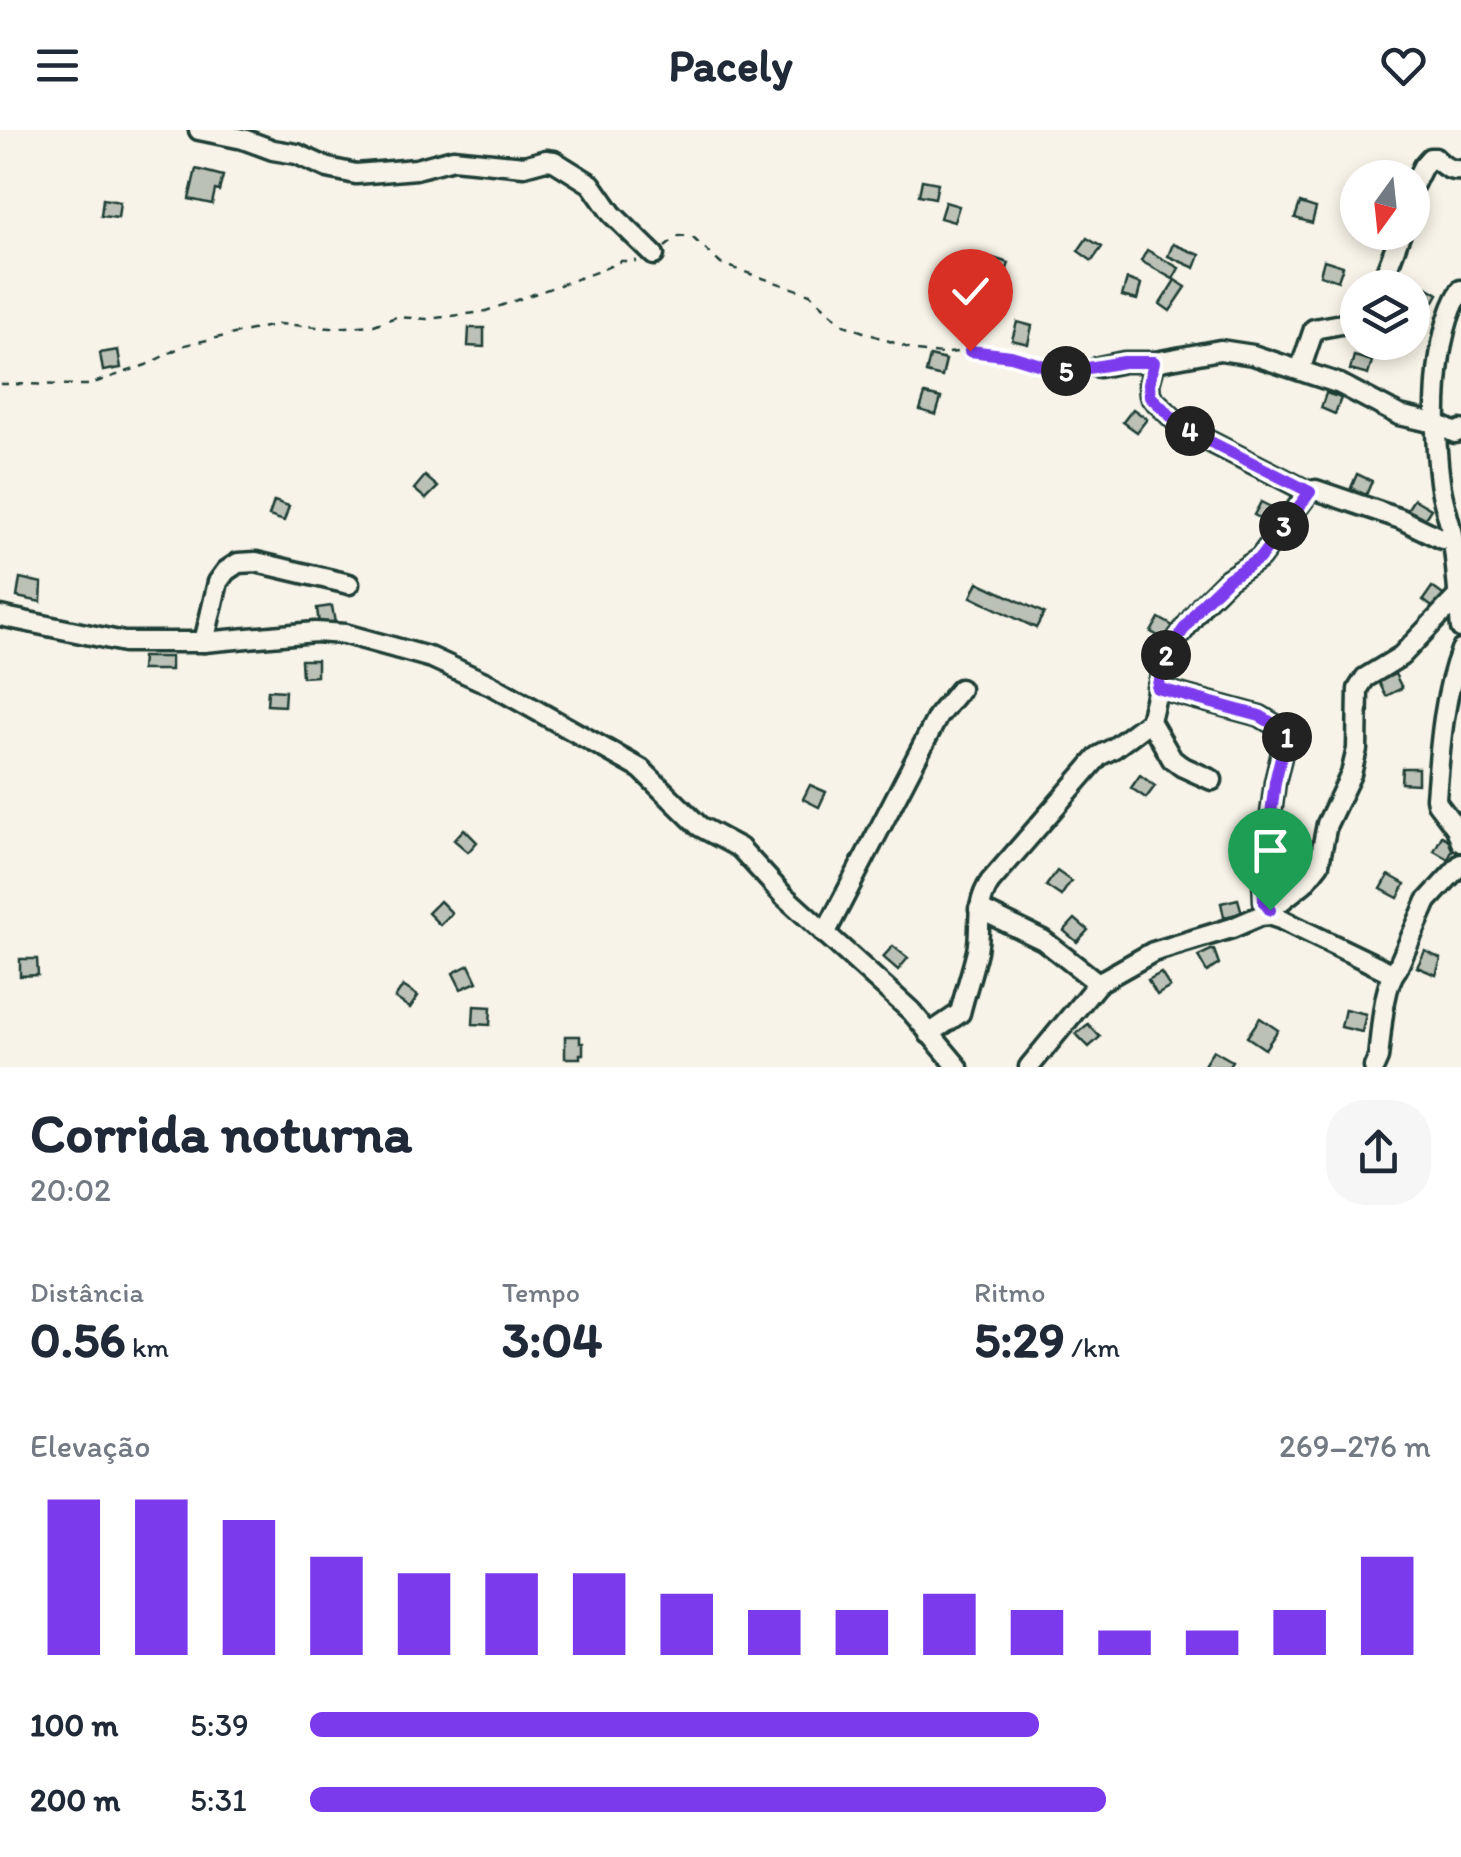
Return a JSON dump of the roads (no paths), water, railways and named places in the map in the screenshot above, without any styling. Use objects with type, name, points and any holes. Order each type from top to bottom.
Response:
[{"type":"street","points":[[198,130],[298,154],[328,168],[356,174],[416,169],[453,159],[524,166],[554,161],[591,184],[612,214],[654,255]]},
{"type":"street","points":[[1428,160],[1435,158],[1455,171],[1461,170]]},
{"type":"street","points":[[1461,290],[1452,306],[1444,341],[1436,423],[1440,485],[1454,525],[1461,628]]},
{"type":"street","points":[[1300,370],[1314,329],[1340,324]]},
{"type":"street","points":[[1098,367],[1220,350],[1253,355],[1340,384],[1399,415],[1458,431],[1438,454]]},
{"type":"street","points":[[1154,362],[1150,396],[1183,428],[1310,492]]},
{"type":"street","points":[[929,1034],[960,1013],[978,947],[978,909],[990,882],[1099,756],[1150,721],[1166,654],[1202,604],[1228,579],[1260,558],[1310,492],[1316,490],[1401,520],[1439,538],[1454,525]]},
{"type":"street","points":[[204,642],[218,582],[226,570],[238,563],[256,562],[349,584]]},
{"type":"street","points":[[1029,1067],[1098,983],[1153,952],[1269,912],[1304,883],[1318,864],[1327,824],[1351,774],[1358,749],[1358,688],[1365,678],[1400,656],[1458,596]]},
{"type":"street","points":[[0,616],[124,642],[204,642],[316,632],[345,634],[432,658],[493,686],[640,768],[699,826],[740,848],[783,896],[911,1011],[958,1067]]},
{"type":"street","points":[[1459,833],[1436,798],[1440,750],[1461,650]]},
{"type":"street","points":[[1157,688],[1260,716],[1287,732],[1275,782],[1263,878],[1264,902],[1269,912],[1392,973]]},
{"type":"street","points":[[825,934],[938,716],[960,689]]},
{"type":"street","points":[[1150,721],[1172,759],[1212,780]]},
{"type":"street","points":[[1374,1067],[1392,973],[1427,902],[1461,864]]},
{"type":"street","points":[[978,909],[1043,940],[1098,983]]}]
